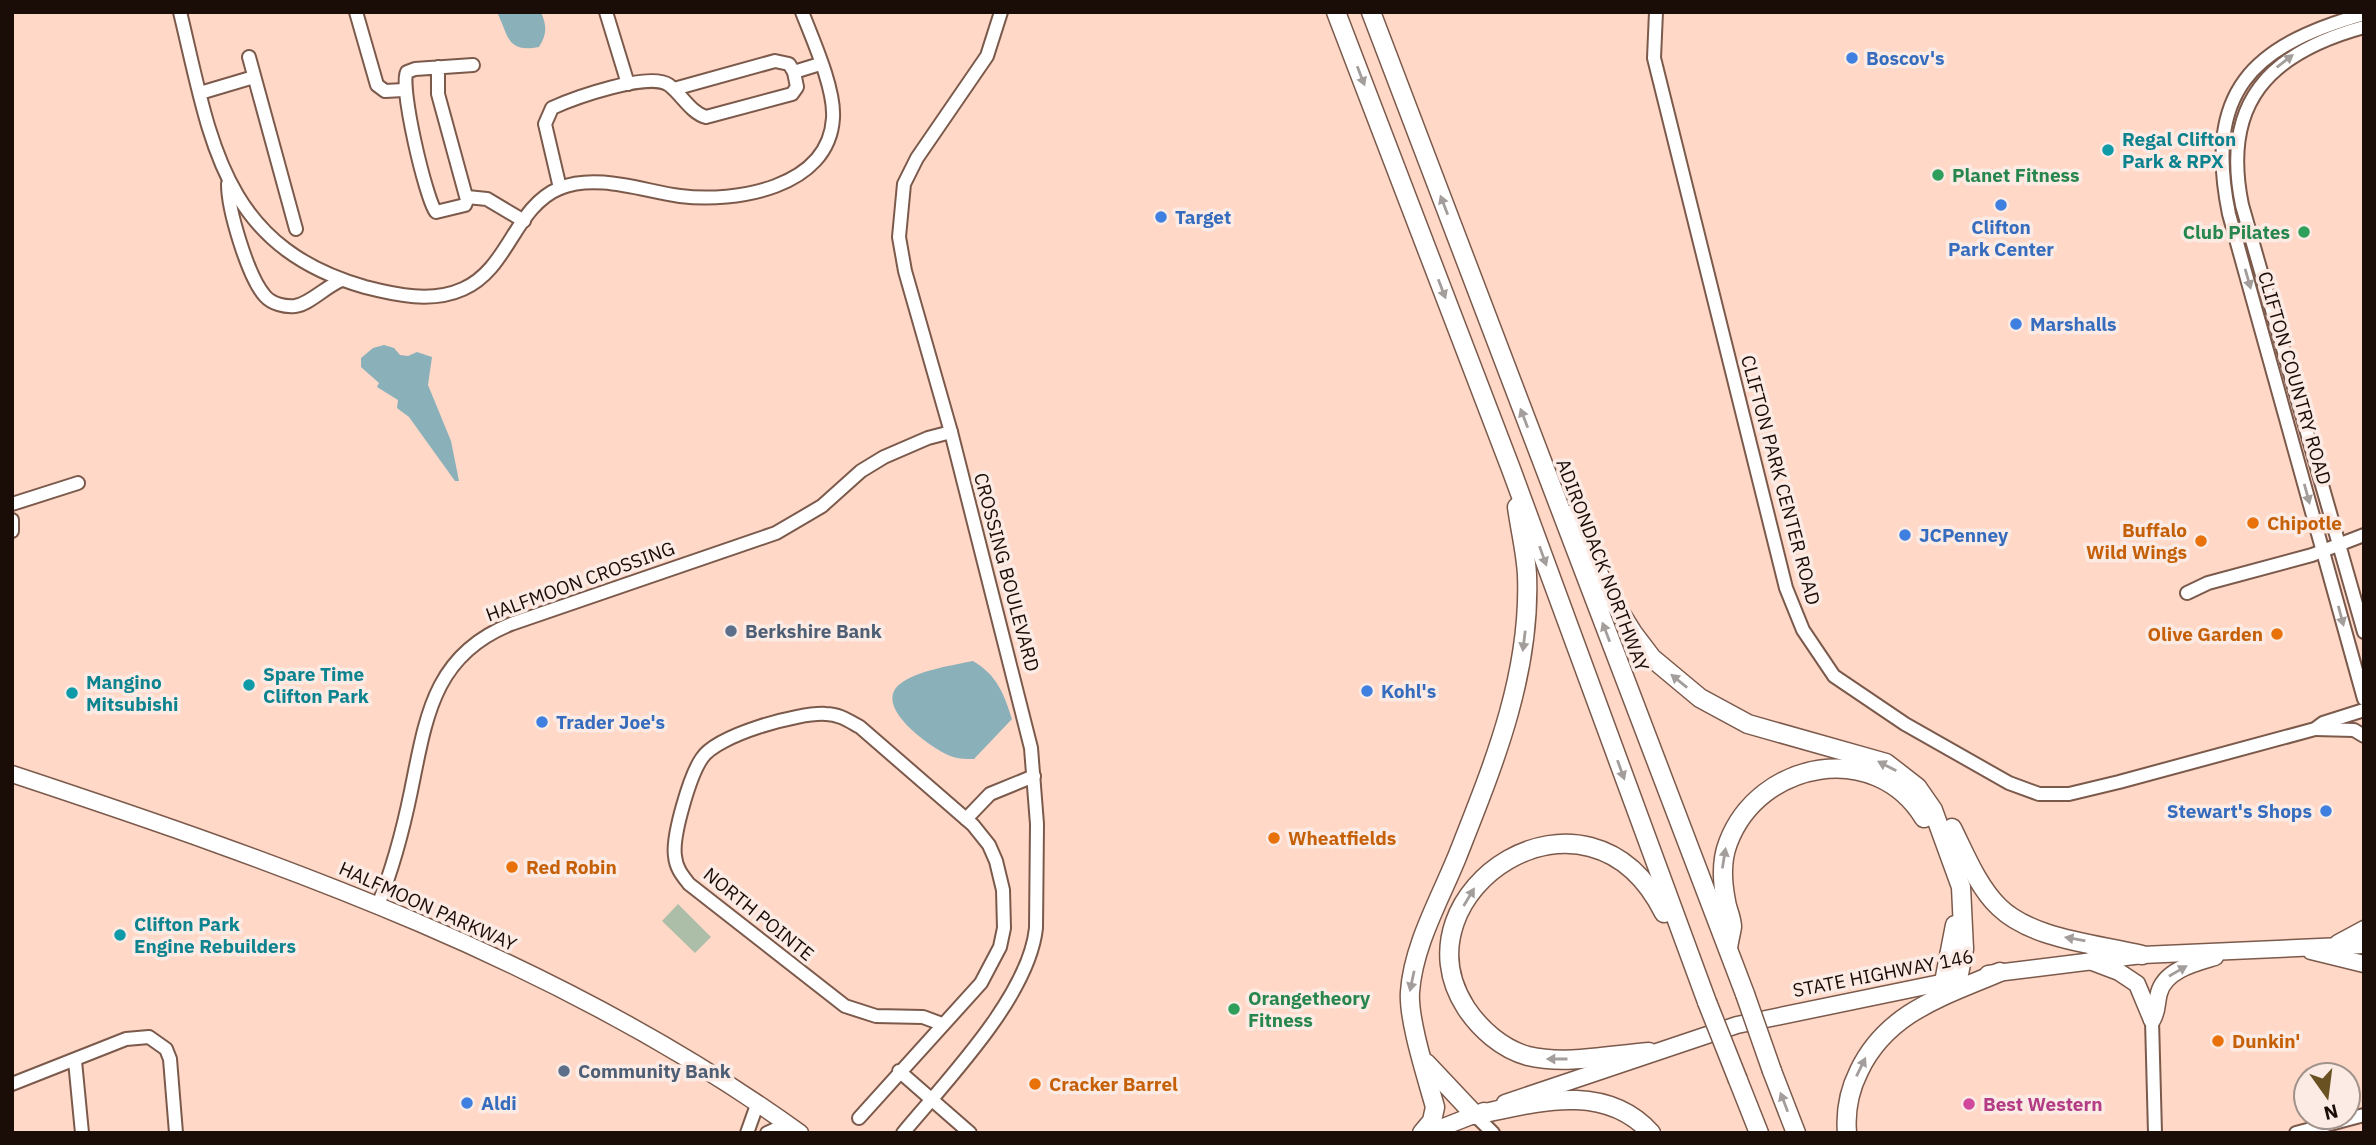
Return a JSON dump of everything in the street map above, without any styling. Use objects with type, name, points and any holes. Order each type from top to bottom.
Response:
[{"type":"highway","points":[[1336,12],[1511,469],[1699,982],[1759,1133]]},
{"type":"highway","name":"ADIRONDACK NORTHWAY","points":[[1371,12],[1796,1133]]},
{"type":"highway","points":[[1422,1133],[1432,1121],[1434,1107],[1411,1009],[1414,972],[1422,944],[1515,697],[1525,641],[1527,573],[1511,469]]},
{"type":"highway","points":[[1548,481],[1577,525],[1608,593],[1627,623],[1653,658],[1700,698],[1748,724],[1886,763],[1934,800],[1989,894],[2012,917],[2046,934],[2142,955]]},
{"type":"highway","points":[[1728,948],[1732,925],[1726,902],[1723,866],[1727,846],[1742,815],[1765,792],[1793,775],[1818,769],[1842,768],[1875,777],[1897,787],[1915,803],[1928,825],[1945,868],[1954,911],[1951,981]]},
{"type":"highway","points":[[1917,787],[1933,810],[1961,887],[1964,949],[1951,981]]},
{"type":"highway","points":[[1649,1052],[1553,1060],[1526,1056],[1485,1032],[1459,996],[1450,959],[1455,924],[1474,888],[1510,857],[1546,844],[1587,845],[1615,856],[1639,875],[1658,901],[1699,982]]},
{"type":"highway","points":[[1847,1133],[1850,1090],[1867,1055],[1884,1032],[1913,1009],[2000,972]]},
{"type":"highway","points":[[1423,1059],[1475,1115],[1555,1099],[1579,1098],[1611,1106],[1640,1121],[1651,1133]]},
{"type":"main road","name":"HALFMOON PARKWAY","points":[[12,774],[294,871],[446,933],[593,1003],[794,1128]]},
{"type":"main road","points":[[2334,946],[2364,929]]},
{"type":"main road","name":"STATE HIGHWAY 146","points":[[1428,1133],[1649,1052],[1737,1025],[1951,981],[2088,960],[2142,955],[2364,945]]},
{"type":"main road","points":[[2302,948],[2337,960],[2364,964]]},
{"type":"main road","points":[[2152,1020],[2157,1012],[2158,995],[2167,978],[2189,965],[2233,951]]},
{"type":"main road","points":[[2088,960],[2119,972],[2137,984],[2152,1020]]},
{"type":"street","points":[[180,12],[200,93],[228,177],[244,209],[260,229],[296,258],[342,280],[406,296],[436,296],[461,290],[490,272],[537,204],[560,188],[573,184],[614,184],[699,197],[758,191],[798,176],[817,158],[829,139],[832,104],[802,12]]},
{"type":"street","points":[[356,12],[377,85],[385,92],[404,90]]},
{"type":"street","points":[[606,12],[628,84]]},
{"type":"street","name":"CROSSING BOULEVARD","points":[[903,1133],[999,1013],[1014,991],[1034,943],[1037,824],[1034,776],[1015,676],[951,432],[905,271],[899,237],[904,184],[916,158],[987,56],[1001,12]]},
{"type":"street","name":"CLIFTON PARK CENTER ROAD","points":[[1656,12],[1653,29],[1654,58],[1786,588],[1802,629],[1834,676],[1905,724],[2009,783],[2052,795],[2119,782],[2315,729],[2323,723],[2364,710]]},
{"type":"street","name":"CLIFTON COUNTRY ROAD","points":[[2364,14],[2299,35],[2274,51],[2236,94],[2226,117],[2221,149],[2222,181],[2229,214],[2364,699]]},
{"type":"street","name":"CLIFTON COUNTRY ROAD","points":[[2364,27],[2313,44],[2273,70],[2256,91],[2243,114],[2236,154],[2242,205],[2364,632]]},
{"type":"street","points":[[249,57],[296,229]]},
{"type":"street","points":[[560,188],[545,130],[550,110],[628,84],[660,81],[674,89],[699,114],[710,117],[792,94],[797,87],[789,64],[775,61],[674,89]]},
{"type":"street","points":[[794,72],[820,64]]},
{"type":"street","points":[[438,67],[438,94],[467,197],[465,205],[438,212],[433,209],[404,90],[407,72],[438,67],[473,65]]},
{"type":"street","points":[[200,93],[254,77]]},
{"type":"street","points":[[228,177],[235,225],[260,288],[270,300],[285,306],[300,305],[342,280]]},
{"type":"street","points":[[467,197],[487,198],[524,221]]},
{"type":"street","name":"HALFMOON CROSSING","points":[[378,905],[389,878],[403,828],[431,702],[444,677],[473,645],[489,633],[510,624],[776,533],[822,506],[861,471],[884,457],[928,438],[951,432]]},
{"type":"street","points":[[12,504],[78,483]]},
{"type":"street","points":[[12,520],[12,531]]},
{"type":"street","points":[[2187,593],[2208,583],[2323,550],[2364,535]]},
{"type":"street","name":"NORTH POINTE","points":[[859,1118],[899,1071],[942,1024],[992,967],[1004,928],[1003,890],[996,861],[989,845],[966,819],[860,727],[839,715],[823,713],[782,721],[712,748],[701,759],[675,842],[678,871],[689,884],[830,996],[859,1012],[895,1018],[923,1017],[942,1024]]},
{"type":"street","points":[[2315,729],[2354,730],[2364,736]]},
{"type":"street","points":[[966,819],[990,794],[1034,776]]},
{"type":"street","points":[[2152,1020],[2154,1133]]},
{"type":"street","points":[[12,1084],[126,1039],[149,1037],[166,1049],[172,1073],[176,1133]]},
{"type":"street","points":[[75,1061],[82,1133]]},
{"type":"street","points":[[899,1071],[970,1133]]},
{"type":"street","points":[[747,1133],[757,1105]]},
{"type":"street","points":[[1475,1115],[1493,1133]]},
{"type":"street","points":[[2296,1133],[2364,1115]]},
{"type":"street","points":[[767,1133],[794,1128]]},
{"type":"green space","points":[[678,904],[711,937],[695,953],[662,921]]},
{"type":"water","points":[[497,12],[541,12],[545,30],[539,47],[521,48],[510,41]]},
{"type":"water","points":[[384,345],[394,348],[400,355],[408,356],[417,352],[432,357],[428,385],[451,441],[459,481],[455,481],[409,417],[397,408],[398,400],[377,387],[379,383],[361,367],[361,358],[373,348]]},
{"type":"water","points":[[973,661],[994,679],[1012,719],[974,759],[951,756],[939,750],[906,724],[893,703],[893,693],[907,679],[935,669]]},
{"type":"place","name":"Boscov's","points":[[1852,58]]},
{"type":"place","name":"Regal Clifton Park & RPX","points":[[2108,150]]},
{"type":"place","name":"Planet Fitness","points":[[1938,175]]},
{"type":"place","name":"Clifton Park Center","points":[[2001,205]]},
{"type":"place","name":"Target","points":[[1161,217]]},
{"type":"place","name":"Club Pilates","points":[[2304,232]]},
{"type":"place","name":"Marshalls","points":[[2016,324]]},
{"type":"place","name":"Chipotle","points":[[2253,523]]},
{"type":"place","name":"JCPenney","points":[[1905,535]]},
{"type":"place","name":"Buffalo Wild Wings","points":[[2201,541]]},
{"type":"place","name":"Berkshire Bank","points":[[731,631]]},
{"type":"place","name":"Olive Garden","points":[[2277,634]]},
{"type":"place","name":"Spare Time Clifton Park","points":[[249,685]]},
{"type":"place","name":"Kohl's","points":[[1367,691]]},
{"type":"place","name":"Mangino Mitsubishi","points":[[72,693]]},
{"type":"place","name":"Trader Joe's","points":[[542,722]]},
{"type":"place","name":"Stewart's Shops","points":[[2326,811]]},
{"type":"place","name":"Wheatfields","points":[[1274,838]]},
{"type":"place","name":"Red Robin","points":[[512,867]]},
{"type":"place","name":"Clifton Park Engine Rebuilders","points":[[120,935]]},
{"type":"place","name":"Orangetheory Fitness","points":[[1234,1009]]},
{"type":"place","name":"Dunkin'","points":[[2218,1041]]},
{"type":"place","name":"Community Bank","points":[[564,1071]]},
{"type":"place","name":"Cracker Barrel","points":[[1035,1084]]},
{"type":"place","name":"Aldi","points":[[467,1103]]},
{"type":"place","name":"Best Western","points":[[1969,1104]]}]
